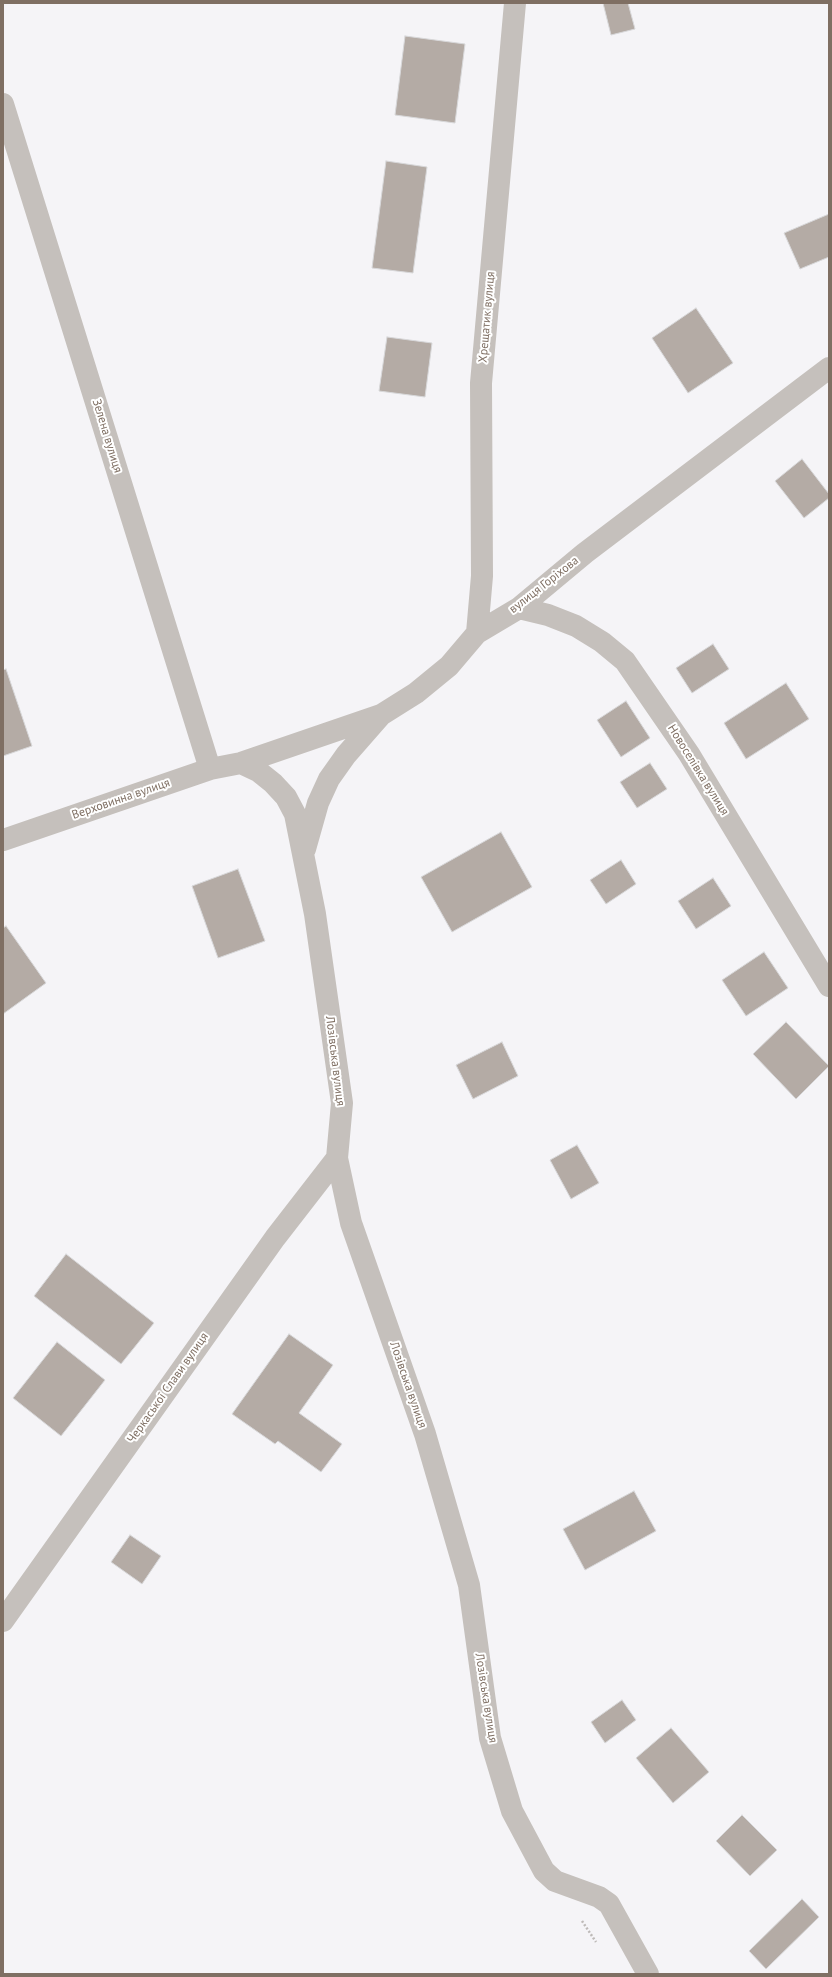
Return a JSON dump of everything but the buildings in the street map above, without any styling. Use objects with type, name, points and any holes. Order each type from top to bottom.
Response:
[{"type":"street","name":"Хрещатик вулиця","points":[[477,633],[482,576],[481,383],[515,3]]},
{"type":"street","name":"Зелена вулиця","points":[[3,104],[210,769]]},
{"type":"street","name":"вулиця Горіхова","points":[[241,763],[381,715],[416,693],[449,666],[477,633],[519,608],[585,553],[829,368]]},
{"type":"street","name":"Новоселівка вулиця","points":[[519,608],[548,615],[576,626],[602,642],[625,660],[689,754],[829,986]]},
{"type":"street","points":[[304,856],[314,815],[330,779],[346,755],[381,715]]},
{"type":"street","name":"Верховинна вулиця","points":[[3,840],[210,769],[241,763]]},
{"type":"street","name":"Лозівська вулиця","points":[[241,763],[258,771],[268,779],[286,798],[295,814],[314,914],[342,1103],[337,1158],[351,1224],[425,1434],[469,1585],[490,1738],[512,1810],[544,1871],[555,1881],[599,1897],[609,1904],[648,1974]]},
{"type":"street","name":"Черкаської Слави вулиця","points":[[3,1622],[275,1238],[337,1158]]},
{"type":"path","points":[[580,1919],[597,1944]]}]
